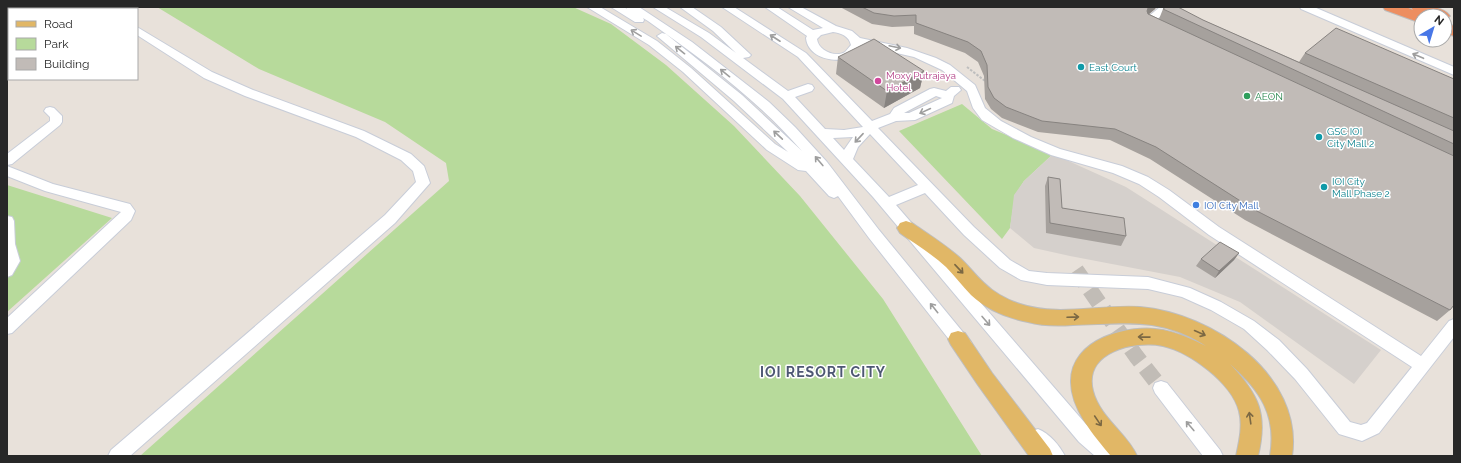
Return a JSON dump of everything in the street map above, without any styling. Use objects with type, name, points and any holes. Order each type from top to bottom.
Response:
[{"type":"highway","points":[[1391,7],[1413,15]]},
{"type":"main road","points":[[906,228],[951,260],[978,290],[998,303],[1020,313],[1044,317],[1141,315],[1167,321],[1206,336],[1230,351],[1252,370],[1266,388],[1277,408],[1283,431],[1281,456]]},
{"type":"main road","points":[[1126,456],[1110,439],[1095,419],[1086,401],[1081,383],[1083,367],[1092,354],[1106,345],[1126,338],[1143,336],[1167,339],[1190,347],[1213,361],[1234,382],[1248,406],[1252,434],[1247,456]]},
{"type":"main road","points":[[958,339],[985,379],[1042,456]]},
{"type":"street","points":[[592,7],[653,43],[687,70],[771,147],[820,178]]},
{"type":"street","points":[[616,7],[665,37],[738,98],[796,152],[874,234]]},
{"type":"street","points":[[631,7],[652,19],[688,44],[765,105],[791,130],[822,164],[874,234],[1019,415],[1056,456]]},
{"type":"street","points":[[658,7],[705,35],[787,96]]},
{"type":"street","points":[[685,7],[717,29],[823,133],[886,204],[1085,436],[1108,456]]},
{"type":"street","points":[[728,7],[799,53],[871,126],[927,187],[987,248],[1005,264],[1026,276],[1047,279],[1148,283],[1185,292],[1216,306],[1249,325],[1273,345],[1312,386],[1345,429],[1362,433],[1374,428],[1454,325]]},
{"type":"street","points":[[770,7],[816,33]]},
{"type":"street","points":[[780,7],[816,33]]},
{"type":"street","points":[[793,7],[833,29],[848,33],[856,40],[896,47],[919,54],[946,67],[972,90],[977,104],[984,115],[1000,126],[1017,135],[1060,153],[1132,175],[1170,197],[1212,229],[1422,365]]},
{"type":"street","points":[[1166,7],[1148,22],[1170,32]]},
{"type":"street","points":[[1305,7],[1454,71]]},
{"type":"street","points":[[833,29],[816,33],[811,39],[810,44],[813,48],[818,52],[831,56],[846,55],[855,49],[857,45],[856,40]]},
{"type":"street","points":[[117,456],[390,219],[423,183],[419,169],[406,157],[360,134],[249,93],[208,75],[138,31]]},
{"type":"street","points":[[799,53],[813,48]]},
{"type":"street","points":[[871,126],[895,117],[911,117],[948,100],[948,95],[956,90],[961,80]]},
{"type":"street","points":[[787,96],[808,88]]},
{"type":"street","points":[[7,161],[56,122],[56,116],[50,111]]},
{"type":"street","points":[[823,133],[844,134],[866,131],[853,145],[846,159]]},
{"type":"street","points":[[7,171],[50,188],[124,208],[128,211],[126,216],[7,328]]},
{"type":"street","points":[[886,204],[927,187]]},
{"type":"street","points":[[7,221],[8,244],[14,261],[7,271]]},
{"type":"street","points":[[1161,388],[1214,456]]},
{"type":"green space","points":[[157,7],[573,7],[611,24],[666,65],[734,126],[800,196],[883,299],[982,456],[140,456],[449,181],[446,163],[385,122],[259,69]]},
{"type":"green space","points":[[962,104],[992,129],[1053,154],[1024,181],[1015,195],[1010,228],[1002,239],[899,131]]},
{"type":"green space","points":[[7,185],[112,218],[7,312]]},
{"type":"shaded area","points":[[1053,154],[1126,187],[1381,350],[1354,384],[1240,302],[1180,277],[1034,248],[1010,228],[1014,195],[1024,181]]},
{"type":"building","name":"IOI City Mall Phase 2","points":[[862,7],[1149,7],[1147,11],[1148,14],[1454,156],[1454,305],[1450,310],[1253,209],[1156,147],[1115,129],[1042,121],[1006,107],[994,98],[988,87],[987,65],[981,51],[968,42],[916,23],[916,15],[894,16],[874,13]]},
{"type":"building","points":[[1166,7],[1178,7],[1203,20],[1454,131],[1454,144],[1163,9]]},
{"type":"building","points":[[1336,28],[1454,79],[1454,118],[1305,53]]},
{"type":"building","points":[[874,39],[924,71],[887,91],[838,57]]},
{"type":"building","points":[[1048,177],[1060,179],[1062,208],[1124,218],[1126,236],[1050,223]]},
{"type":"building","points":[[1220,242],[1239,253],[1219,271],[1201,259]]},
{"type":"tunnel","points":[[1076,270],[1136,356],[1161,388]]},
{"type":"place","name":"East Court","points":[[1081,67]]},
{"type":"place","name":"Moxy Putrajaya Hotel","points":[[878,81]]},
{"type":"place","name":"AEON","points":[[1247,96]]},
{"type":"place","name":"GSC IOI City Mall 2","points":[[1319,137]]},
{"type":"place","name":"IOI City Mall Phase 2","points":[[1324,187]]},
{"type":"place","name":"IOI City Mall","points":[[1196,205]]},
{"type":"district","name":"IOI RESORT CITY","points":[[823,372]]}]
